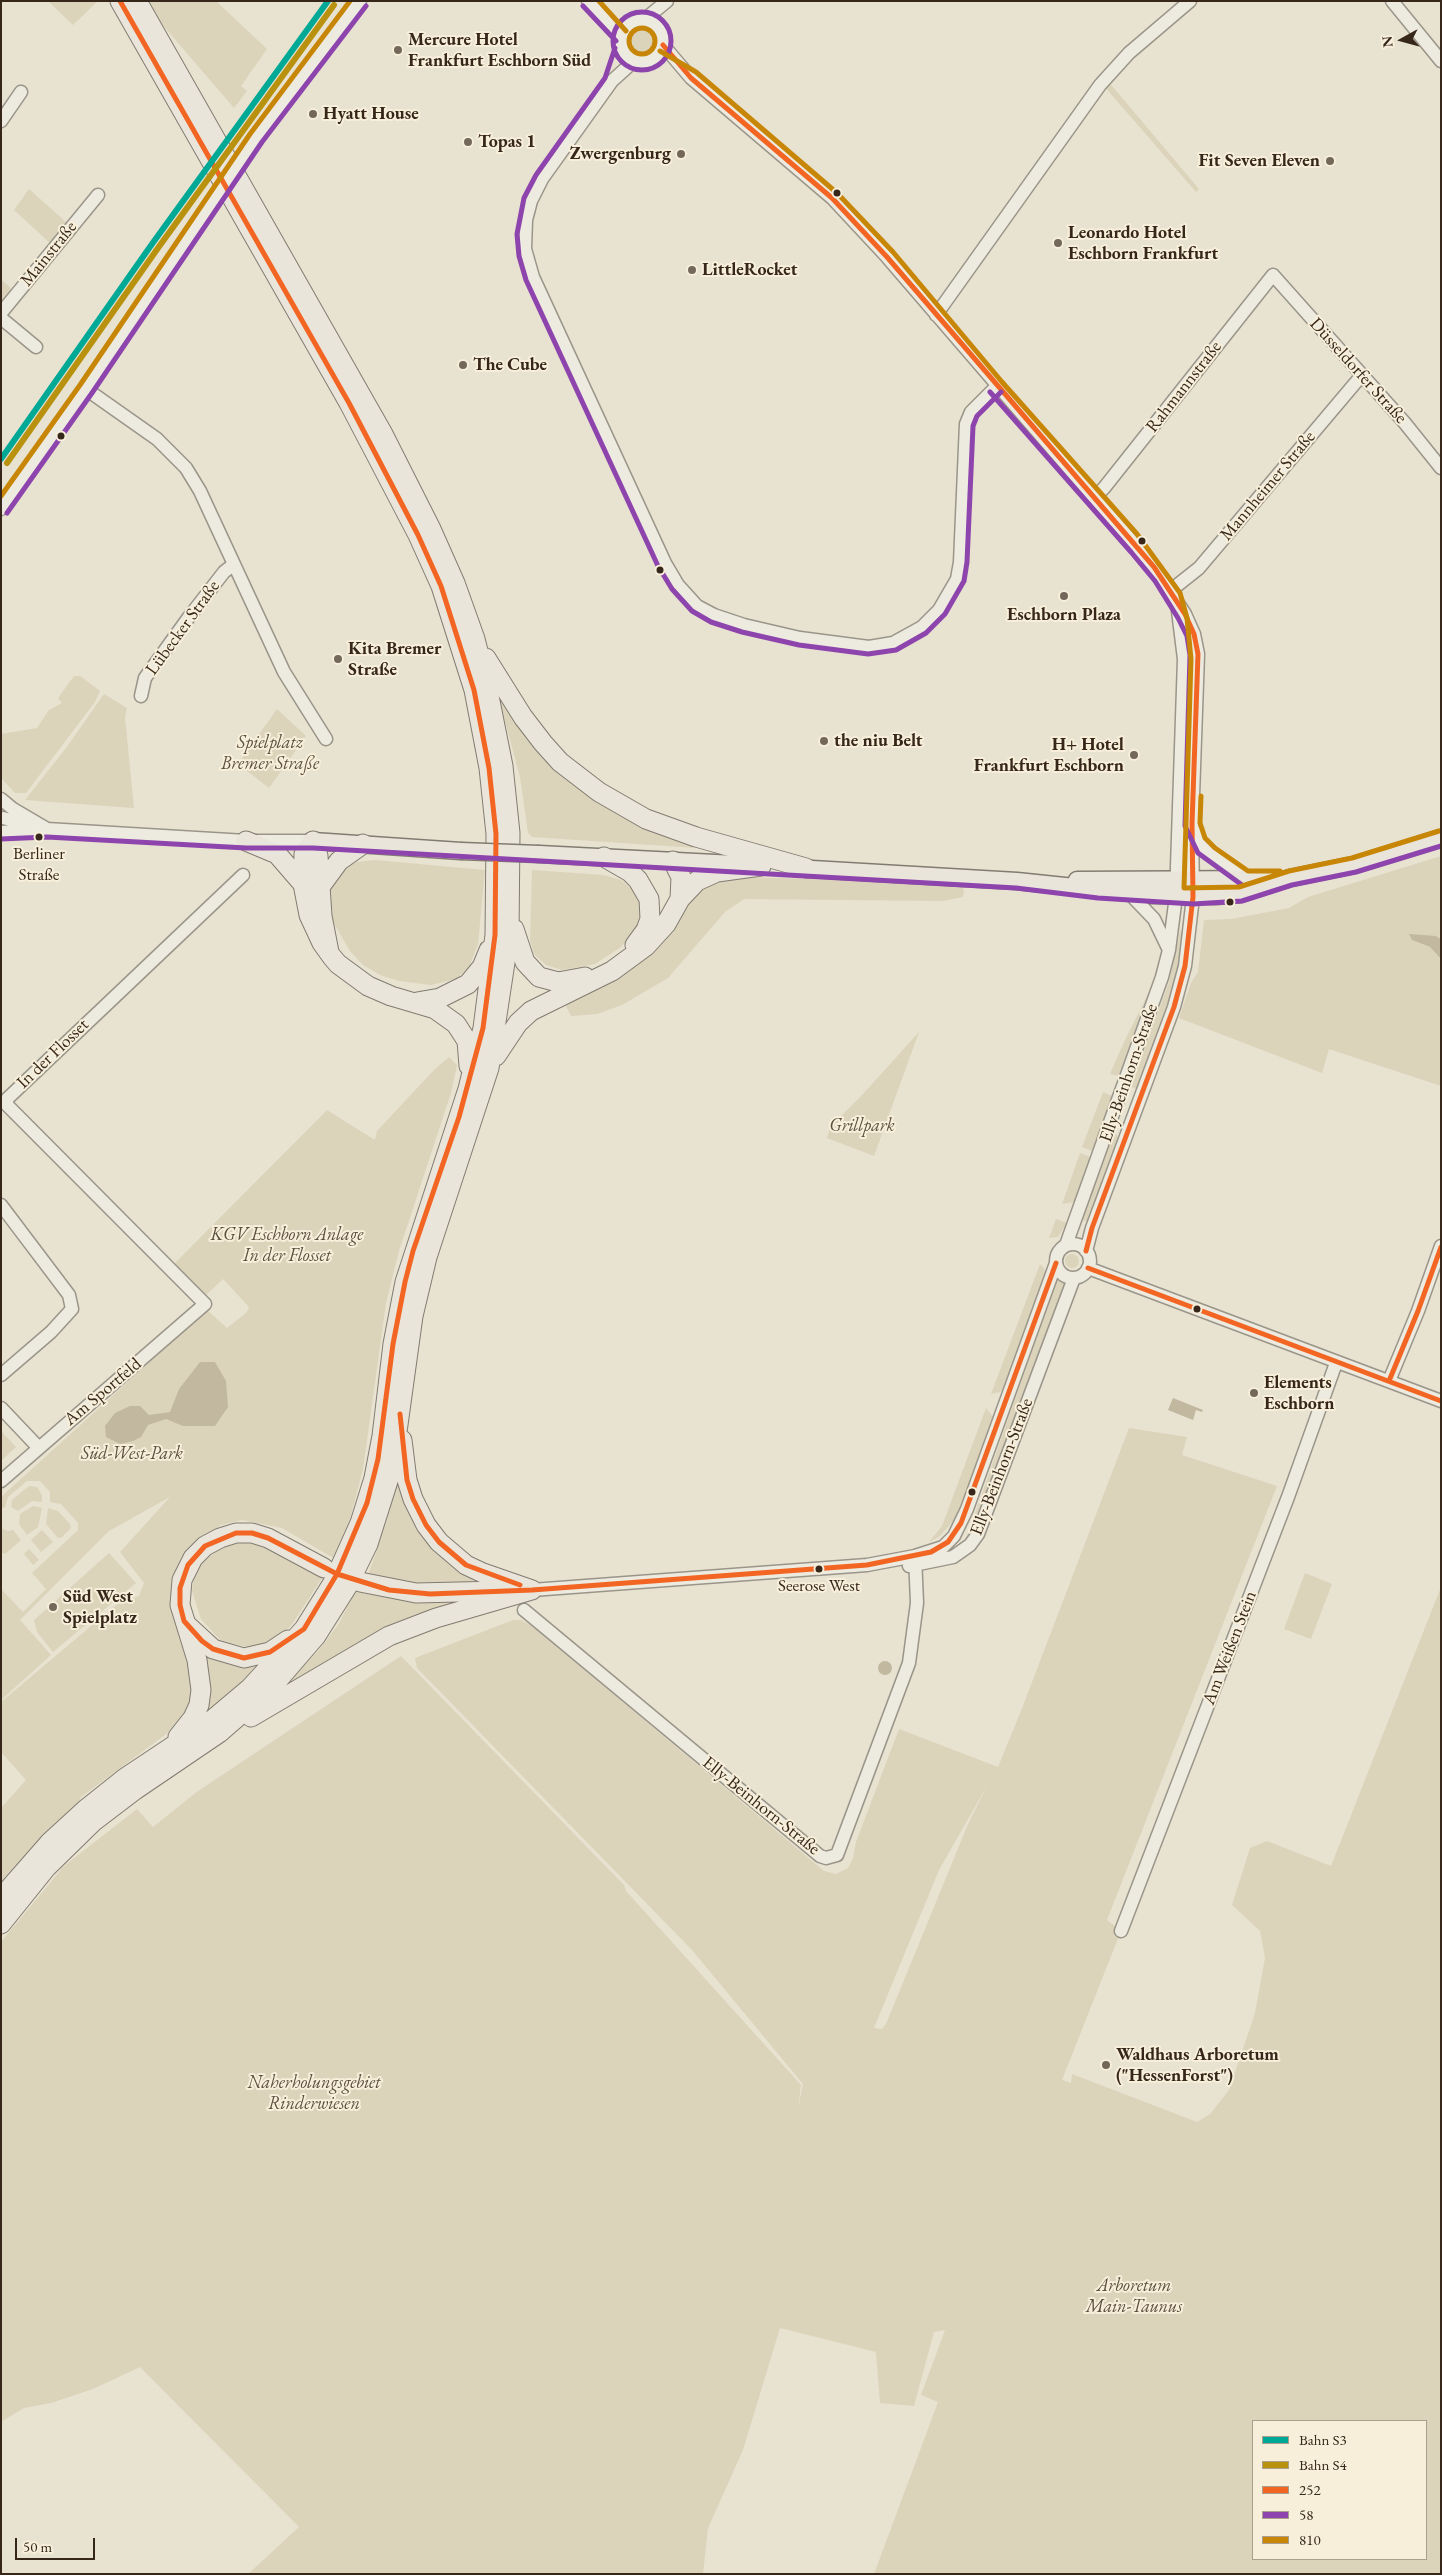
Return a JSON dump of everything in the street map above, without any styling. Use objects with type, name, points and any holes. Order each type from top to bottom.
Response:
[{"type":"highway","points":[[1,1898],[34,1858],[105,1793],[212,1720],[250,1688],[304,1629],[340,1569],[367,1503],[382,1436],[393,1344],[404,1282],[468,1090],[482,1028],[495,935],[496,834],[489,768],[474,690],[441,586],[418,535],[349,403],[120,1]]},
{"type":"highway","points":[[1,1924],[41,1873],[93,1822],[135,1790],[241,1716],[272,1687],[316,1636],[357,1568],[379,1513],[390,1471],[399,1419],[411,1325],[419,1285],[489,1068],[504,979],[510,912],[510,833],[503,766],[487,686],[475,639],[431,529],[383,434],[137,1]]},
{"type":"highway","points":[[475,639],[506,691],[543,743],[560,762],[599,792],[646,819],[696,837],[806,868]]},
{"type":"highway","points":[[246,841],[277,854],[312,885]]},
{"type":"highway","points":[[313,841],[304,854],[312,885],[313,926],[329,952],[348,973],[368,986],[391,996],[435,1009],[456,1024],[462,1031],[469,1053],[468,1090]]},
{"type":"highway","points":[[312,885],[362,844]]},
{"type":"highway","points":[[510,912],[520,952],[531,970],[539,976],[558,982],[569,982],[591,975],[618,959],[641,939],[650,919],[649,899],[638,880],[630,872],[604,858]]},
{"type":"highway","points":[[673,861],[681,877],[680,899]]},
{"type":"highway","points":[[489,1068],[508,1035],[524,1017],[633,958],[666,924],[680,899],[693,885],[707,876],[731,869],[762,866]]},
{"type":"highway","points":[[415,1002],[440,998],[468,984],[482,966],[495,935]]},
{"type":"highway","points":[[399,1419],[407,1480],[413,1499],[426,1525],[434,1536],[466,1565],[532,1590]]},
{"type":"highway","points":[[162,1753],[185,1729],[199,1705],[201,1675],[184,1622],[179,1597],[185,1572],[199,1551],[220,1538],[244,1533],[261,1535],[324,1568]]},
{"type":"highway","points":[[360,1582],[389,1590],[430,1594],[532,1590]]},
{"type":"highway","points":[[206,1742],[389,1636],[436,1618],[532,1590]]},
{"type":"highway","points":[[184,1622],[202,1641],[213,1649],[244,1658],[270,1652],[304,1629]]},
{"type":"main road","points":[[313,841],[462,851],[806,868],[1017,881],[1129,893],[1193,897],[1240,894],[1290,878],[1354,865],[1441,838]]},
{"type":"main road","points":[[1017,881],[1246,880],[1290,878]]},
{"type":"street","points":[[1,509],[86,389],[264,128],[360,1]]},
{"type":"street","points":[[588,1],[599,10],[621,36],[622,50],[612,82]]},
{"type":"street","points":[[644,20],[667,1]]},
{"type":"street","points":[[667,1],[659,29],[663,45],[691,78]]},
{"type":"street","points":[[936,315],[1100,85],[1129,53],[1190,1]]},
{"type":"street","points":[[1392,1],[1441,61]]},
{"type":"street","points":[[599,10],[629,24],[644,20],[650,21],[659,29]]},
{"type":"street","points":[[621,36],[629,24]]},
{"type":"street","points":[[622,50],[634,61],[645,62],[656,58],[663,45]]},
{"type":"street","points":[[656,58],[691,78]]},
{"type":"street","points":[[634,61],[612,82],[542,179],[531,201],[524,235],[527,264],[665,563],[678,585],[697,606],[714,615],[744,625],[800,638],[869,647],[893,643],[922,627],[939,610],[957,579],[960,562],[966,424],[971,412],[996,387]]},
{"type":"street","name":"Elly-Beinhorn-Straße","points":[[691,78],[832,198],[887,257],[996,387],[1095,497],[1154,567],[1185,614],[1197,645],[1197,719],[1192,824],[1193,897],[1185,966],[1174,1007],[1095,1220],[1086,1251],[1090,1259],[1088,1268]]},
{"type":"street","points":[[1,121],[21,92]]},
{"type":"street","name":"Mainstraße","points":[[1,313],[98,195]]},
{"type":"street","name":"Düsseldorfer Straße","points":[[1273,275],[1440,465]]},
{"type":"street","name":"Rahmannstraße","points":[[1095,497],[1273,275]]},
{"type":"street","points":[[1,318],[36,348]]},
{"type":"street","name":"Mannheimer Straße","points":[[1172,594],[1199,568],[1362,375]]},
{"type":"street","points":[[86,389],[157,439],[186,468],[200,491],[284,672],[326,739]]},
{"type":"street","name":"Lübecker Straße","points":[[141,696],[145,678],[188,617],[224,572],[233,565]]},
{"type":"street","name":"Elly-Beinhorn-Straße","points":[[916,1561],[943,1547],[954,1536],[961,1523],[1005,1407],[1056,1263],[1057,1254],[1066,1245],[1162,978],[1169,950],[1176,896],[1184,658],[1180,619],[1172,594]]},
{"type":"street","points":[[1,799],[13,809],[46,829]]},
{"type":"street","points":[[46,829],[2,817],[1,832],[46,829],[246,841],[313,841]]},
{"type":"street","points":[[1192,824],[1204,848],[1246,880]]},
{"type":"street","name":"In der Flosset","points":[[205,1304],[6,1102],[22,1084],[117,992],[243,874]]},
{"type":"street","points":[[1129,893],[1154,919],[1169,950]]},
{"type":"street","points":[[1122,1092],[1127,1095],[1133,1105],[1132,1123]]},
{"type":"street","points":[[1,1205],[69,1295],[72,1309],[51,1332],[1,1375]]},
{"type":"street","points":[[1066,1245],[1079,1245],[1086,1251]]},
{"type":"street","points":[[1389,1381],[1418,1311],[1441,1246]]},
{"type":"street","points":[[1056,1263],[1064,1276],[1074,1278],[1082,1275],[1088,1268],[1336,1364],[1389,1381],[1441,1401]]},
{"type":"street","name":"Elly-Beinhorn-Straße","points":[[532,1590],[953,1557],[970,1546],[978,1534],[1074,1278]]},
{"type":"street","name":"Am Sportfeld","points":[[1,1481],[205,1304]]},
{"type":"street","name":"Am Weißen Stein","points":[[1121,1931],[1288,1497],[1336,1364]]},
{"type":"street","points":[[1,1408],[38,1447]]},
{"type":"street","name":"Elly-Beinhorn-Straße","points":[[524,1610],[820,1856],[826,1858],[837,1855],[909,1663],[916,1626],[916,1561]]},
{"type":"green space","points":[[48,1],[97,1],[97,2],[73,25]]},
{"type":"green space","points":[[142,1],[216,1],[267,49],[241,86],[247,91],[234,108]]},
{"type":"green space","points":[[641,26],[647,27],[655,35],[655,47],[647,55],[641,56],[635,55],[627,47],[626,41],[627,35],[635,27]]},
{"type":"green space","points":[[1108,81],[1199,189],[1196,192],[1103,85]]},
{"type":"green space","points":[[29,189],[67,223],[51,244],[14,210]]},
{"type":"green space","points":[[1,279],[17,294],[1,313]]},
{"type":"green space","points":[[74,676],[80,676],[100,691],[95,702],[26,793],[15,793],[1,778],[1,734],[37,728],[49,710],[62,703],[58,698]]},
{"type":"green space","points":[[496,688],[554,766],[696,842],[697,848],[532,837],[528,833],[520,777]]},
{"type":"green space","points":[[104,694],[127,708],[125,717],[134,808],[25,800],[66,748]]},
{"type":"green space","name":"Spielplatz Bremer Straße","points":[[277,709],[306,736],[269,788],[238,764]]},
{"type":"green space","points":[[1441,856],[1441,939],[1436,936],[1412,940],[1430,947],[1441,959],[1441,1086],[1329,1049],[1322,1073],[1179,1018],[1191,983],[1198,972],[1204,920],[1231,919],[1289,908],[1308,897]]},
{"type":"green space","points":[[375,860],[485,870],[478,944],[469,967],[456,979],[431,985],[399,981],[380,975],[363,965],[350,951],[333,922],[329,906],[329,888],[343,868],[357,862]]},
{"type":"green space","points":[[532,870],[604,875],[621,880],[635,892],[641,909],[639,923],[621,947],[595,964],[562,970],[546,965],[534,954],[530,940]]},
{"type":"green space","points":[[741,877],[959,883],[964,890],[963,897],[943,901],[744,899],[725,912],[668,978],[622,1005],[597,1014],[571,1016],[566,1006],[569,1002],[692,895],[711,881]]},
{"type":"green space","points":[[1180,931],[1185,932],[1179,968],[1139,1090],[1131,1087],[1169,982]]},
{"type":"green space","points":[[1149,992],[1119,1076],[1110,1074],[1124,1042]]},
{"type":"green space","name":"Grillpark","points":[[919,1032],[874,1156],[827,1138],[831,1126]]},
{"type":"green space","points":[[449,1057],[457,1065],[451,1093],[399,1251],[386,1303],[363,1469],[349,1523],[335,1559],[282,1528],[242,1520],[221,1525],[189,1547],[179,1562],[171,1583],[171,1602],[194,1672],[191,1706],[173,1729],[81,1797],[76,1807],[1,1892],[1,1808],[26,1780],[1,1752],[1,1702],[116,1605],[139,1596],[144,1583],[120,1552],[170,1497],[109,1531],[20,1620],[51,1655],[1,1700],[1,1589],[23,1612],[46,1589],[32,1573],[78,1530],[78,1523],[61,1504],[50,1502],[50,1492],[40,1481],[27,1481],[8,1497],[5,1507],[1,1509],[1,1497],[207,1310],[227,1328],[246,1313],[249,1307],[223,1279],[205,1296],[173,1265],[327,1110],[375,1140],[377,1131],[434,1070]]},
{"type":"green space","points":[[1103,1092],[1112,1096],[1092,1151],[1082,1147]]},
{"type":"green space","points":[[1116,1134],[1121,1143],[1091,1223],[1080,1219],[1112,1137]]},
{"type":"green space","points":[[1080,1153],[1090,1157],[1074,1202],[1062,1204]]},
{"type":"green space","points":[[1056,1219],[1067,1223],[1058,1237],[1049,1238]]},
{"type":"green space","points":[[1069,1254],[1075,1254],[1079,1261],[1075,1268],[1069,1268],[1065,1264],[1065,1258]]},
{"type":"green space","points":[[1040,1264],[1044,1268],[1046,1277],[1004,1389],[991,1394]]},
{"type":"green space","points":[[1057,1279],[1068,1282],[974,1532],[955,1552],[965,1540],[971,1525]]},
{"type":"green space","points":[[986,1408],[993,1417],[960,1507],[953,1521],[940,1536],[929,1542],[942,1526]]},
{"type":"green space","points":[[1129,1428],[1187,1437],[1182,1455],[1277,1486],[1107,1920],[1121,1931],[1062,2080],[1071,2083],[1072,2074],[1197,2122],[1210,2114],[1229,2090],[1255,2013],[1265,1958],[1260,1931],[1232,1905],[1250,1848],[1267,1841],[1331,1866],[1441,1587],[1441,2574],[874,2574],[938,2402],[921,2395],[945,2330],[934,2332],[914,2406],[880,2403],[876,2352],[780,2328],[743,2450],[708,2528],[703,2574],[248,2574],[299,2527],[140,2367],[93,2389],[51,2403],[24,2408],[1,2422],[1,1942],[64,1866],[137,1809],[153,1827],[198,1791],[401,1656],[624,1885],[626,1891],[801,2085],[798,2108],[803,2084],[692,1950],[417,1668],[415,1658],[513,1620],[521,1620],[532,1626],[824,1871],[836,1874],[848,1868],[853,1858],[856,1842],[899,1729],[998,1767]],"holes":[[[987,1786],[968,1824],[886,2024],[882,2029],[874,2028],[939,1870]]]},
{"type":"green space","points":[[1,1431],[16,1447],[1,1461]]},
{"type":"green space","points":[[400,1459],[408,1506],[503,1584],[423,1585],[368,1575],[387,1521],[397,1484]]},
{"type":"green space","points":[[29,1486],[37,1487],[42,1495],[42,1502],[32,1501],[18,1511],[11,1507],[12,1500]]},
{"type":"green space","points":[[33,1506],[42,1508],[38,1527],[27,1535],[19,1524],[20,1514]]},
{"type":"green space","points":[[48,1508],[58,1511],[70,1524],[71,1528],[61,1538],[58,1538],[46,1524]]},
{"type":"green space","points":[[1,1528],[8,1531],[13,1530],[21,1540],[5,1554],[1,1552]]},
{"type":"green space","points":[[42,1530],[53,1542],[41,1552],[31,1540]]},
{"type":"green space","points":[[238,1543],[253,1543],[274,1550],[322,1578],[293,1623],[282,1635],[257,1646],[246,1647],[220,1640],[201,1619],[192,1591],[194,1578],[202,1563],[221,1547]]},
{"type":"green space","points":[[29,1549],[39,1560],[33,1565],[24,1554]]},
{"type":"green space","points":[[109,1553],[136,1583],[53,1652],[37,1632],[34,1620]]},
{"type":"green space","points":[[1305,1573],[1332,1584],[1311,1639],[1284,1629]]},
{"type":"green space","points":[[355,1592],[414,1601],[470,1601],[276,1695],[319,1650],[338,1625]]},
{"type":"green space","points":[[197,1641],[214,1658],[240,1666],[271,1656],[224,1704],[196,1718]]},
{"type":"shaded area","points":[[1409,934],[1436,936],[1441,939],[1441,959],[1430,947],[1412,940]]},
{"type":"shaded area","points":[[200,1362],[215,1362],[226,1381],[228,1407],[215,1426],[183,1426],[166,1419],[148,1425],[141,1437],[133,1441],[120,1444],[106,1437],[105,1426],[115,1413],[130,1406],[140,1406],[149,1415],[170,1412],[179,1389]]},
{"type":"shaded area","points":[[1173,1398],[1203,1410],[1202,1412],[1196,1410],[1193,1420],[1168,1410]]},
{"type":"shaded area","points":[[885,1661],[890,1663],[892,1668],[890,1673],[885,1675],[880,1673],[878,1668],[880,1663]]},
{"type":"rail line","name":"S3","points":[[1,459],[152,244],[328,1]]},
{"type":"rail line","name":"S4","points":[[7,463],[158,248],[334,5]]},
{"type":"transit line","name":"252","points":[[120,1],[349,403],[418,535],[441,586],[474,690],[489,768],[496,834],[495,935],[483,1028],[459,1117],[413,1251],[405,1282],[393,1344],[378,1459],[367,1503],[337,1574]]},
{"type":"transit line","name":"810","points":[[1,496],[80,385],[250,134],[350,1]]},
{"type":"transit line","name":"810","points":[[599,1],[626,31]]},
{"type":"transit line","name":"58","points":[[7,513],[92,393],[262,142],[366,6]]},
{"type":"transit line","name":"58","points":[[583,6],[616,41]]},
{"type":"transit line","name":"58","points":[[642,12],[653,14],[666,25],[671,41],[669,52],[658,65],[642,70],[631,68],[618,57],[613,41],[615,30],[626,17],[642,12]]},
{"type":"transit line","name":"810","points":[[642,28],[651,32],[655,41],[651,50],[642,54],[633,50],[629,41],[633,32],[642,28]]},
{"type":"transit line","name":"252","points":[[663,45],[691,78],[832,198],[887,257],[1154,567],[1185,614],[1194,634],[1198,654],[1192,824],[1193,897],[1185,966],[1174,1007],[1092,1228],[1086,1251]]},
{"type":"transit line","name":"58","points":[[615,48],[605,78],[536,175],[524,198],[517,234],[519,256],[526,280],[658,566],[672,589],[692,611],[711,622],[742,632],[799,645],[868,654],[896,650],[926,633],[945,614],[964,581],[967,562],[973,426],[977,416],[1001,392]]},
{"type":"transit line","name":"810","points":[[660,51],[696,72],[837,193],[893,252],[1002,382],[1137,534],[1180,593],[1187,618],[1191,659],[1184,888],[1239,887],[1289,871],[1352,858],[1439,831]]},
{"type":"transit line","name":"58","points":[[990,392],[1131,552],[1155,581],[1178,618],[1187,636],[1190,655],[1185,826],[1198,853],[1242,885]]},
{"type":"transit line","name":"810","points":[[1201,796],[1200,823],[1205,838],[1215,848],[1248,871],[1280,871]]},
{"type":"transit line","name":"58","points":[[1,839],[47,837],[246,848],[313,848],[1016,888],[1098,898],[1193,904],[1242,901],[1292,885],[1356,872],[1441,846]]},
{"type":"transit line","name":"252","points":[[1389,1381],[1418,1311],[1441,1247]]},
{"type":"transit line","name":"252","points":[[337,1574],[389,1590],[430,1594],[532,1590],[867,1565],[931,1552],[948,1542],[961,1523],[1056,1263]]},
{"type":"transit line","name":"252","points":[[1088,1268],[1441,1401]]},
{"type":"transit line","name":"252","points":[[400,1414],[407,1480],[413,1499],[426,1525],[439,1542],[466,1565],[520,1585]]},
{"type":"transit line","name":"252","points":[[236,1533],[252,1533],[268,1538],[337,1574],[304,1629],[270,1652],[244,1658],[213,1649],[202,1641],[184,1621],[180,1605],[180,1588],[188,1565],[205,1546],[236,1533]]},
{"type":"place","name":"Mercure Hotel Frankfurt Eschborn Süd","points":[[398,50]]},
{"type":"place","name":"Hyatt House","points":[[313,114]]},
{"type":"place","name":"Topas 1","points":[[468,142]]},
{"type":"place","name":"Zwergenburg","points":[[681,154]]},
{"type":"place","name":"Fit Seven Eleven","points":[[1330,161]]},
{"type":"place","name":"Leonardo Hotel Eschborn Frankfurt","points":[[1058,243]]},
{"type":"place","name":"LittleRocket","points":[[692,270]]},
{"type":"place","name":"The Cube","points":[[463,365]]},
{"type":"place","name":"Eschborn Plaza","points":[[1064,596]]},
{"type":"place","name":"Kita Bremer Straße","points":[[338,659]]},
{"type":"place","name":"the niu Belt","points":[[824,741]]},
{"type":"place","name":"H+ Hotel Frankfurt Eschborn","points":[[1134,755]]},
{"type":"place","name":"Berliner Straße","points":[[39,837]]},
{"type":"place","name":"Elements Eschborn","points":[[1254,1393]]},
{"type":"place","name":"Seerose West","points":[[819,1569]]},
{"type":"place","name":"Süd West Spielplatz","points":[[53,1607]]},
{"type":"place","name":"Waldhaus Arboretum (\"HessenForst\")","points":[[1106,2065]]},
{"type":"park label","name":"KGV Eschborn Anlage In der Flosset","points":[[287,1245]]},
{"type":"park label","name":"Süd-West-Park","points":[[132,1454]]},
{"type":"park label","name":"Naherholungsgebiet Rinderwiesen","points":[[314,2093]]},
{"type":"park label","name":"Arboretum Main-Taunus","points":[[1134,2296]]}]
